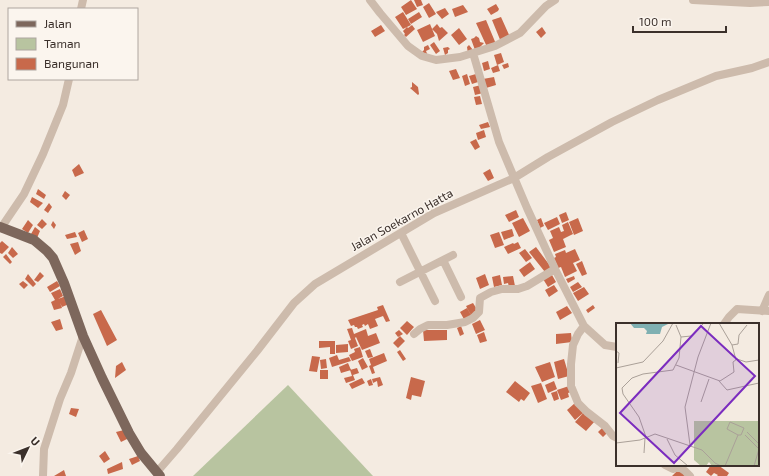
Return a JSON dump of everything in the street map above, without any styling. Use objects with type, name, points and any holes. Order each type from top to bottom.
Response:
[{"type":"main road","points":[[1,227],[34,240],[53,258],[64,283],[83,336],[102,378],[140,453],[159,474]]},
{"type":"street","points":[[370,0],[408,46],[422,56],[436,60],[473,53],[495,46],[520,33],[546,6],[555,0]]},
{"type":"street","points":[[693,0],[750,3],[769,2]]},
{"type":"street","points":[[473,53],[499,142],[527,208],[555,268],[584,326],[605,345],[616,347]]},
{"type":"street","name":"Jalan Soekarno Hatta","points":[[159,474],[177,449],[294,303],[315,284],[434,213],[514,178],[548,157],[612,122],[658,100],[716,76],[752,68],[769,62]]},
{"type":"street","points":[[1,227],[24,194],[43,154],[63,105],[69,80]]},
{"type":"street","points":[[401,233],[435,301]]},
{"type":"street","points":[[400,282],[453,255]]},
{"type":"street","points":[[443,260],[461,297]]},
{"type":"street","points":[[414,334],[428,325],[448,325],[465,322],[473,318],[479,312],[480,298],[491,292],[502,289],[518,289],[528,286],[555,268]]},
{"type":"street","points":[[725,323],[728,317],[737,309],[766,311],[769,295]]},
{"type":"street","points":[[584,326],[573,345],[571,386],[578,403],[616,438]]},
{"type":"street","points":[[44,476],[44,449],[83,336]]},
{"type":"street","points":[[667,466],[673,469],[679,467],[690,476]]},
{"type":"green space","points":[[288,385],[373,476],[193,476]]},
{"type":"building","points":[[411,0],[417,9],[406,15],[401,7]]},
{"type":"building","points":[[414,0],[421,0],[423,5],[417,7]]},
{"type":"building","points":[[429,3],[436,14],[429,18],[423,7]]},
{"type":"building","points":[[496,4],[499,9],[491,15],[487,9]]},
{"type":"building","points":[[463,5],[468,12],[455,17],[452,9]]},
{"type":"building","points":[[445,8],[449,14],[442,19],[436,12]]},
{"type":"building","points":[[403,12],[411,25],[403,29],[395,17]]},
{"type":"building","points":[[419,12],[422,17],[411,24],[408,19]]},
{"type":"building","points":[[501,17],[510,37],[501,42],[492,20]]},
{"type":"building","points":[[486,20],[496,44],[487,47],[476,23]]},
{"type":"building","points":[[430,24],[435,36],[423,42],[417,30]]},
{"type":"building","points":[[437,24],[448,33],[439,41],[437,34],[432,29]]},
{"type":"building","points":[[381,25],[385,31],[375,37],[371,31]]},
{"type":"building","points":[[412,25],[415,29],[406,37],[403,31]]},
{"type":"building","points":[[542,27],[546,33],[541,38],[536,32]]},
{"type":"building","points":[[459,28],[467,39],[459,45],[451,35]]},
{"type":"building","points":[[476,36],[479,38],[480,42],[484,43],[475,50],[471,39]]},
{"type":"building","points":[[434,42],[440,51],[436,54],[430,45]]},
{"type":"building","points":[[428,45],[430,49],[426,51],[428,56],[421,53],[424,50],[424,47]]},
{"type":"building","points":[[469,45],[473,50],[468,54],[467,47]]},
{"type":"building","points":[[448,47],[450,49],[445,55],[443,48]]},
{"type":"building","points":[[501,53],[504,62],[497,65],[494,55]]},
{"type":"building","points":[[488,61],[490,69],[484,71],[482,63]]},
{"type":"building","points":[[508,63],[509,67],[504,69],[502,65]]},
{"type":"building","points":[[498,65],[500,71],[493,73],[491,68]]},
{"type":"building","points":[[456,69],[460,78],[453,80],[449,71]]},
{"type":"building","points":[[467,74],[470,84],[465,86],[462,76]]},
{"type":"building","points":[[476,74],[478,82],[472,84],[469,76]]},
{"type":"building","points":[[494,77],[496,85],[486,88],[483,79]]},
{"type":"building","points":[[412,82],[418,87],[418,95],[410,88],[412,87]]},
{"type":"building","points":[[481,85],[483,93],[475,95],[473,87]]},
{"type":"building","points":[[480,96],[482,104],[476,105],[474,97]]},
{"type":"building","points":[[488,122],[490,127],[481,129],[479,125]]},
{"type":"building","points":[[484,130],[486,137],[478,140],[476,133]]},
{"type":"building","points":[[476,139],[480,147],[475,150],[470,142]]},
{"type":"building","points":[[79,164],[84,173],[75,177],[72,170]]},
{"type":"building","points":[[490,169],[494,178],[488,181],[483,173]]},
{"type":"building","points":[[38,189],[46,195],[44,199],[36,194]]},
{"type":"building","points":[[65,191],[70,195],[66,200],[62,196]]},
{"type":"building","points":[[32,197],[43,203],[38,208],[30,202]]},
{"type":"building","points":[[49,203],[52,207],[48,213],[44,210]]},
{"type":"building","points":[[516,210],[519,217],[509,222],[505,215]]},
{"type":"building","points":[[566,212],[569,220],[562,223],[559,215]]},
{"type":"building","points":[[557,217],[560,224],[548,230],[544,223]]},
{"type":"building","points":[[523,218],[530,231],[519,237],[512,223]]},
{"type":"building","points":[[541,218],[544,226],[540,228],[537,220]]},
{"type":"building","points":[[578,218],[583,231],[574,235],[569,222]]},
{"type":"building","points":[[42,219],[47,224],[42,229],[37,225]]},
{"type":"building","points":[[28,220],[33,225],[28,233],[22,229]]},
{"type":"building","points":[[53,221],[56,225],[54,229],[51,225]]},
{"type":"building","points":[[568,222],[573,234],[563,239],[566,247],[554,252],[549,240],[553,238],[550,231],[559,227],[561,232],[564,231],[562,225]]},
{"type":"building","points":[[35,227],[40,231],[37,238],[31,234]]},
{"type":"building","points":[[512,229],[514,236],[504,240],[501,232]]},
{"type":"building","points":[[84,230],[88,239],[82,242],[78,233]]},
{"type":"building","points":[[75,232],[77,237],[67,239],[65,235]]},
{"type":"building","points":[[499,232],[504,245],[495,248],[490,235]]},
{"type":"building","points":[[2,241],[9,247],[2,254],[0,253],[0,243]]},
{"type":"building","points":[[78,242],[81,251],[75,255],[70,244]]},
{"type":"building","points":[[518,242],[521,248],[508,254],[504,247]]},
{"type":"building","points":[[12,247],[18,254],[13,258],[8,253]]},
{"type":"building","points":[[536,247],[551,267],[545,272],[529,252]]},
{"type":"building","points":[[525,249],[532,258],[526,262],[519,253]]},
{"type":"building","points":[[575,249],[580,260],[573,263],[577,271],[565,277],[561,267],[558,268],[554,258],[556,257],[555,254],[565,250],[566,253]]},
{"type":"building","points":[[6,254],[12,262],[10,264],[3,257]]},
{"type":"building","points":[[582,261],[587,274],[582,276],[576,264]]},
{"type":"building","points":[[530,262],[535,269],[524,277],[519,270]]},
{"type":"building","points":[[40,272],[44,276],[38,282],[34,280]]},
{"type":"building","points":[[28,274],[36,284],[33,287],[25,279]]},
{"type":"building","points":[[485,274],[489,285],[480,289],[476,278]]},
{"type":"building","points":[[500,275],[502,285],[494,287],[492,277]]},
{"type":"building","points":[[552,275],[556,282],[548,287],[543,279]]},
{"type":"building","points":[[513,276],[515,286],[509,287],[508,283],[504,284],[503,277]]},
{"type":"building","points":[[574,276],[575,279],[568,283],[566,279]]},
{"type":"building","points":[[23,281],[28,285],[24,289],[19,284]]},
{"type":"building","points":[[57,281],[60,286],[50,292],[47,287]]},
{"type":"building","points":[[578,282],[582,287],[573,292],[570,287]]},
{"type":"building","points":[[554,285],[558,291],[549,297],[545,290]]},
{"type":"building","points":[[584,287],[589,294],[578,301],[573,293]]},
{"type":"building","points":[[60,289],[63,296],[58,299],[66,296],[69,304],[62,307],[60,303],[62,308],[54,310],[51,302],[55,300],[51,293]]},
{"type":"building","points":[[473,303],[478,311],[471,315],[466,306]]},
{"type":"building","points":[[383,305],[390,321],[386,322],[383,316],[375,319],[378,326],[370,329],[368,324],[365,326],[364,324],[362,325],[363,327],[358,329],[354,325],[351,326],[348,320],[378,310],[377,307]]},
{"type":"building","points":[[593,305],[595,308],[588,313],[586,310]]},
{"type":"building","points":[[567,306],[572,313],[560,320],[556,312]]},
{"type":"building","points":[[467,308],[472,317],[465,321],[460,312]]},
{"type":"building","points":[[101,310],[117,340],[107,346],[93,314]]},
{"type":"building","points":[[60,319],[63,329],[56,331],[51,322]]},
{"type":"building","points":[[480,320],[485,330],[476,334],[472,324]]},
{"type":"building","points":[[407,321],[414,327],[407,335],[400,328]]},
{"type":"building","points":[[461,326],[464,334],[460,336],[457,328]]},
{"type":"building","points":[[352,328],[354,334],[366,329],[368,336],[376,333],[380,343],[362,350],[356,337],[358,346],[351,349],[348,341],[351,340],[347,329]]},
{"type":"building","points":[[399,330],[403,334],[398,337],[395,333]]},
{"type":"building","points":[[423,330],[447,330],[447,340],[424,341]]},
{"type":"building","points":[[484,332],[487,341],[480,343],[477,335]]},
{"type":"building","points":[[571,333],[572,342],[556,344],[556,334]]},
{"type":"building","points":[[400,336],[405,341],[398,348],[393,343]]},
{"type":"building","points":[[319,341],[335,341],[335,354],[330,354],[330,347],[319,348]]},
{"type":"building","points":[[348,344],[348,352],[336,353],[336,345]]},
{"type":"building","points":[[360,347],[363,357],[352,361],[349,355],[355,352],[354,349]]},
{"type":"building","points":[[370,349],[373,357],[368,358],[365,351]]},
{"type":"building","points":[[400,350],[406,359],[403,361],[397,352]]},
{"type":"building","points":[[384,353],[387,361],[373,367],[375,373],[372,374],[369,366],[371,365],[369,359]]},
{"type":"building","points":[[337,355],[339,360],[349,357],[351,361],[332,367],[329,358]]},
{"type":"building","points":[[312,356],[320,357],[317,372],[309,371]]},
{"type":"building","points":[[363,358],[368,367],[362,370],[358,361]]},
{"type":"building","points":[[326,359],[327,368],[321,369],[320,360]]},
{"type":"building","points":[[564,359],[569,376],[558,379],[554,362]]},
{"type":"building","points":[[122,362],[126,370],[115,378],[116,366]]},
{"type":"building","points":[[550,362],[555,377],[542,382],[535,367]]},
{"type":"building","points":[[348,363],[351,370],[341,373],[339,367]]},
{"type":"building","points":[[357,368],[359,373],[353,375],[355,380],[346,383],[344,378],[352,376],[350,370]]},
{"type":"building","points":[[320,370],[328,370],[328,379],[320,379]]},
{"type":"building","points":[[380,377],[383,385],[378,387],[377,381],[373,383],[372,379]]},
{"type":"building","points":[[411,377],[425,381],[421,397],[412,395],[411,400],[406,398]]},
{"type":"building","points":[[362,378],[365,383],[352,389],[349,384]]},
{"type":"building","points":[[371,379],[373,385],[369,386],[367,381]]},
{"type":"building","points":[[515,381],[530,393],[524,401],[521,399],[519,402],[506,392]]},
{"type":"building","points":[[554,381],[557,389],[548,393],[545,385]]},
{"type":"building","points":[[541,383],[547,399],[538,403],[531,386]]},
{"type":"building","points":[[569,386],[571,392],[568,393],[569,397],[561,400],[557,390]]},
{"type":"building","points":[[557,391],[559,399],[554,401],[551,393]]},
{"type":"building","points":[[575,403],[583,413],[575,420],[567,410]]},
{"type":"building","points":[[71,408],[79,409],[76,417],[69,414]]},
{"type":"building","points":[[585,411],[595,421],[586,431],[575,422]]},
{"type":"building","points":[[604,426],[609,431],[603,437],[598,432]]},
{"type":"building","points":[[124,430],[129,438],[121,442],[116,432]]},
{"type":"building","points":[[105,451],[110,459],[104,463],[99,456]]},
{"type":"building","points":[[138,456],[140,461],[132,465],[129,459]]},
{"type":"building","points":[[122,462],[123,469],[108,474],[107,469]]},
{"type":"building","points":[[710,466],[719,466],[729,473],[727,476],[717,476],[718,475],[714,473],[711,476],[706,472]]},
{"type":"building","points":[[679,469],[687,476],[672,476]]},
{"type":"building","points":[[64,470],[66,476],[54,476]]}]
